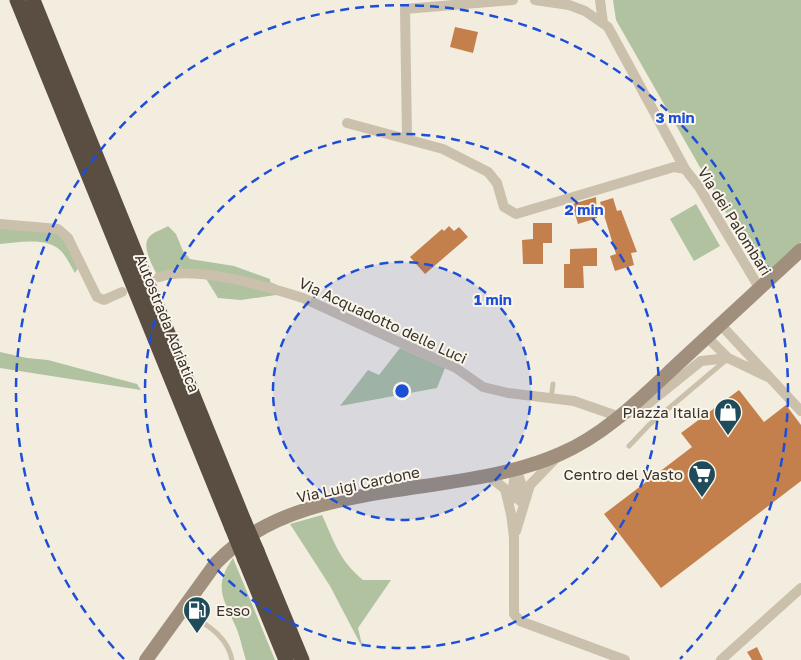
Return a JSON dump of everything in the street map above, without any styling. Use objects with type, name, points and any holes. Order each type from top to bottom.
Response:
[{"type":"highway","name":"Autostrada Adriatica","points":[[17,0],[251,556],[302,660]]},
{"type":"highway","name":"Autostrada Adriatica","points":[[33,0],[238,525]]},
{"type":"highway","name":"Autostrada Adriatica","points":[[251,556],[286,660]]},
{"type":"main road","name":"Via Luigi Cardone","points":[[146,660],[216,562],[229,550],[276,520],[336,502],[490,477],[560,454],[620,417],[801,250]]},
{"type":"street","points":[[407,137],[405,9],[513,0]]},
{"type":"street","name":"Via dei Palombari","points":[[535,0],[569,5],[585,11],[603,23],[617,42],[685,168],[699,187],[760,289]]},
{"type":"street","points":[[600,0],[603,23]]},
{"type":"street","name":"Via dei Palombari","points":[[347,123],[407,137],[443,149],[488,172],[497,183],[504,206],[516,214],[674,167],[685,168]]},
{"type":"street","points":[[0,224],[58,229],[68,238],[97,297],[104,300],[122,292]]},
{"type":"street","name":"Via Acquadotto delle Luci","points":[[159,277],[166,274],[197,274],[279,290],[303,298],[456,368],[483,387],[574,401],[620,417]]},
{"type":"street","points":[[720,324],[801,411]]},
{"type":"street","points":[[707,337],[728,358],[772,379]]},
{"type":"street","name":"Via Luigi Cardone","points":[[620,417],[650,403],[701,362],[728,358]]},
{"type":"street","name":"Via Luigi Cardone","points":[[515,513],[530,485],[560,454]]},
{"type":"street","name":"Via Luigi Cardone","points":[[516,468],[521,483],[515,513],[514,614],[520,621],[625,660]]},
{"type":"street","name":"Via Luigi Cardone","points":[[490,477],[505,489],[515,513]]},
{"type":"street","points":[[721,660],[801,588]]},
{"type":"lane","points":[[629,446],[649,425],[728,358]]},
{"type":"lane","points":[[551,398],[553,384]]},
{"type":"lane","points":[[182,609],[218,633],[226,644],[232,660]]},
{"type":"green space","points":[[613,0],[801,0],[801,242],[762,276],[616,20]]},
{"type":"green space","points":[[696,204],[720,246],[694,261],[670,219]]},
{"type":"green space","points":[[168,226],[176,234],[183,251],[190,259],[234,266],[270,279],[270,282],[277,285],[276,295],[241,300],[218,298],[205,277],[157,275],[148,256],[147,240],[150,236]]},
{"type":"green space","points":[[0,227],[56,232],[65,238],[78,268],[75,273],[62,252],[49,244],[32,242],[0,244]]},
{"type":"green space","points":[[400,348],[445,368],[437,388],[340,406],[368,370],[379,375]]},
{"type":"green space","points":[[0,352],[48,360],[137,384],[141,390],[0,368]]},
{"type":"green space","points":[[322,515],[338,550],[355,573],[363,580],[391,580],[358,628],[363,649],[330,586],[290,524]]},
{"type":"green space","points":[[233,558],[275,660],[246,660],[238,632],[226,606],[222,591],[223,576]]},
{"type":"building","points":[[455,27],[478,32],[473,53],[450,47]]},
{"type":"building","points":[[596,197],[597,218],[578,224],[572,204]]},
{"type":"building","points":[[613,198],[617,211],[621,210],[637,252],[631,253],[634,265],[615,271],[610,256],[616,254],[600,202]]},
{"type":"building","points":[[533,223],[552,223],[552,243],[543,243],[543,264],[523,264],[522,240],[533,239]]},
{"type":"building","points":[[449,226],[454,231],[459,227],[468,237],[425,274],[410,257],[442,229],[444,231]]},
{"type":"building","points":[[597,248],[597,266],[583,266],[584,288],[564,288],[564,264],[570,264],[570,249]]},
{"type":"building","name":"Centro del Vasto","points":[[739,390],[764,422],[786,405],[801,425],[801,481],[661,588],[604,514],[692,447],[681,433]]},
{"type":"building","points":[[757,647],[763,660],[752,660],[747,652]]},
{"type":"place","name":"Piazza Italia","points":[[728,436]]},
{"type":"place","name":"Centro del Vasto","points":[[702,498]]},
{"type":"place","name":"Esso","points":[[197,634]]}]
